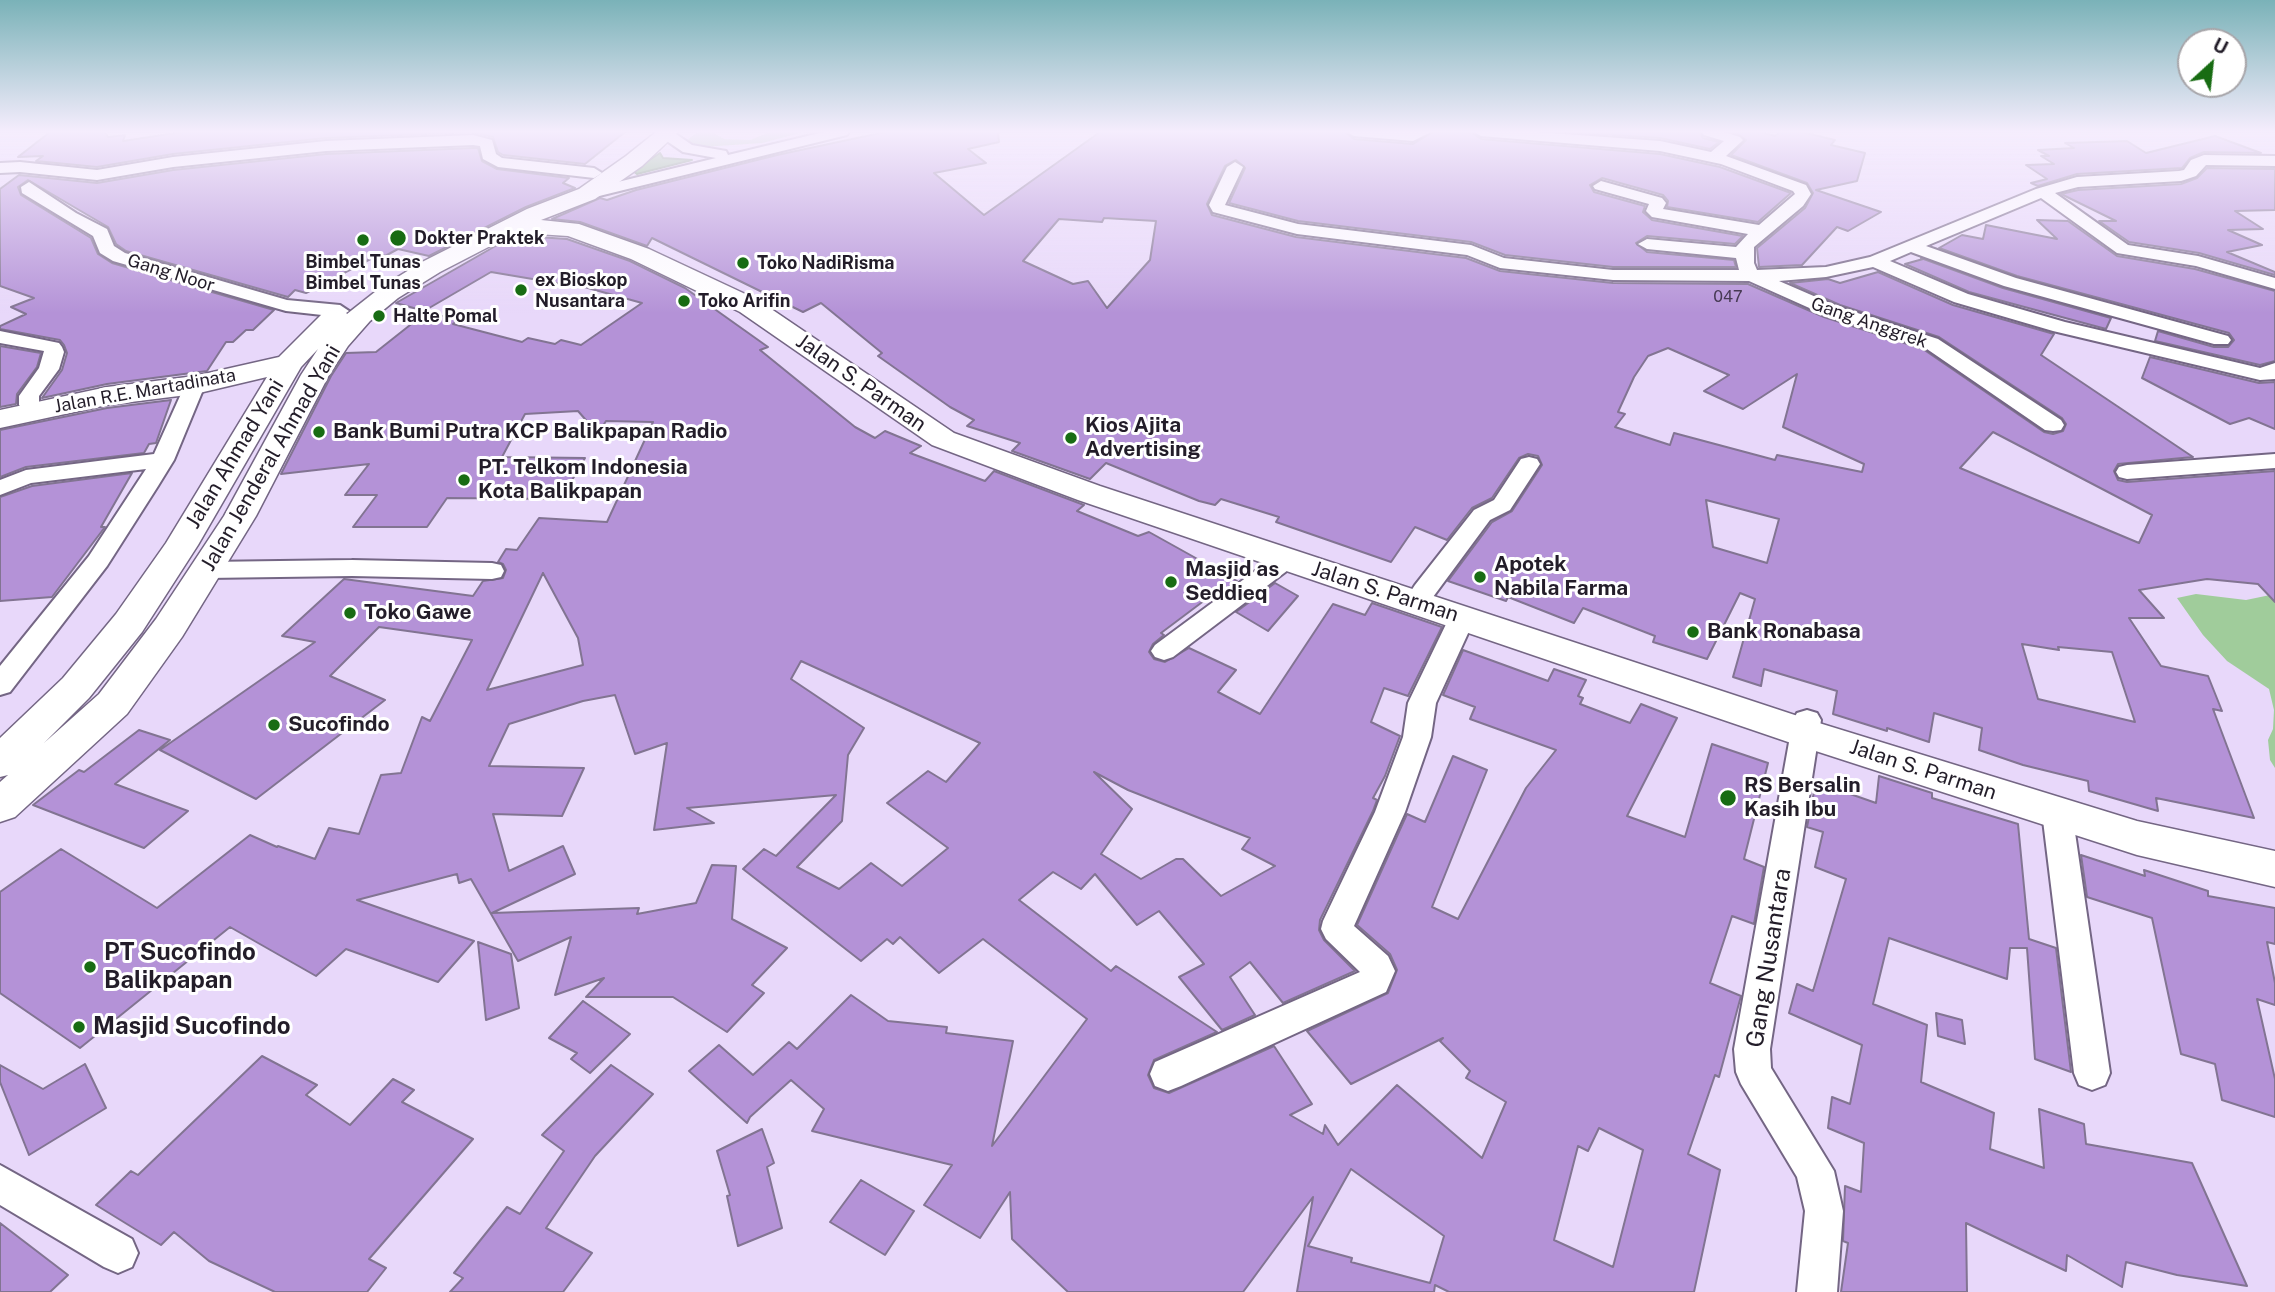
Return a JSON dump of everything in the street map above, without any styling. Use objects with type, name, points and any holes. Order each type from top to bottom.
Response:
[{"type":"main road","name":"Jalan Jenderal Ahmad Yani","points":[[289,363],[340,311],[375,287],[415,264],[569,192]]},
{"type":"main road","name":"Jalan Jenderal Ahmad Yani","points":[[0,762],[76,688],[129,623],[194,558],[337,341],[361,315],[430,267],[550,208],[575,192]]},
{"type":"main road","name":"Jalan S. Parman","points":[[550,208],[652,247],[767,300],[958,428],[2057,813],[2169,847],[2275,869]]},
{"type":"main road","name":"Jalan S. Parman","points":[[494,236],[537,228],[570,229],[640,254],[749,306],[943,439],[1089,493],[1462,618],[1806,726],[2160,827],[2275,850]]},
{"type":"main road","name":"Jalan Ahmad Yani","points":[[194,558],[289,363]]},
{"type":"main road","name":"Jalan R.E. Martadinata","points":[[0,419],[107,396],[195,385],[289,363]]},
{"type":"main road","name":"Jalan Jenderal Ahmad Yani","points":[[0,806],[113,704],[169,628],[194,558]]},
{"type":"street","name":"Gang Noor","points":[[32,192],[101,233],[106,249],[119,257],[286,305],[340,311]]},
{"type":"street","points":[[1223,192],[1217,205],[1219,208],[1297,229],[1471,250],[1500,263],[1640,277],[1809,274],[1875,261],[2041,192]]},
{"type":"street","points":[[1624,192],[1656,201],[1658,203],[1654,211],[1658,213],[1761,231]]},
{"type":"street","points":[[1751,276],[1744,253],[1745,245],[1797,203],[1802,192]]},
{"type":"street","points":[[2042,192],[2123,248],[2198,261],[2275,284]]},
{"type":"street","points":[[1647,244],[1744,253]]},
{"type":"street","points":[[1912,247],[2010,282],[2221,340]]},
{"type":"street","points":[[1875,261],[1975,303],[2071,331],[2260,374],[2269,374],[2275,369]]},
{"type":"street","name":"Gang Anggrek","points":[[1751,276],[1808,302],[1931,343],[2053,425]]},
{"type":"street","points":[[0,337],[52,347],[54,352],[49,369],[29,396],[29,405],[35,410]]},
{"type":"street","points":[[0,685],[98,561],[163,460],[195,385]]},
{"type":"street","points":[[0,488],[26,477],[163,460]]},
{"type":"street","points":[[2127,472],[2275,461]]},
{"type":"street","points":[[1423,592],[1482,515],[1502,505],[1529,464]]},
{"type":"street","points":[[194,558],[352,568],[492,571]]},
{"type":"street","points":[[1164,651],[1287,559]]},
{"type":"street","points":[[1168,1074],[1374,982],[1378,971],[1376,965],[1337,929],[1390,812],[1417,737],[1422,703],[1462,618]]},
{"type":"street","name":"Gang Nusantara","points":[[1806,726],[1752,1049],[1755,1072],[1815,1171],[1824,1211],[1817,1292]]},
{"type":"street","points":[[2057,813],[2092,1073]]},
{"type":"street","points":[[0,1184],[118,1253]]},
{"type":"shaded area","points":[[2196,594],[2246,600],[2275,594],[2275,768],[2270,760],[2268,740],[2273,729],[2274,710],[2269,689],[2227,661],[2203,635],[2177,598]]},
{"type":"building","points":[[0,192],[20,192],[91,238],[98,254],[112,263],[274,310],[253,330],[246,330],[233,342],[226,342],[207,371],[107,384],[42,398],[62,370],[67,353],[64,345],[60,340],[0,329],[0,326],[26,314],[11,307],[34,298],[0,286]]},
{"type":"building","points":[[49,192],[564,192],[526,207],[429,256],[398,249],[385,256],[380,254],[306,293],[295,290],[288,297],[126,251],[116,244],[108,227]]},
{"type":"building","points":[[629,192],[957,192],[984,215],[1016,192],[1213,192],[1207,204],[1212,215],[1296,237],[1466,258],[1500,271],[1613,283],[1748,284],[1824,317],[1923,349],[2044,432],[2053,434],[2063,431],[2066,424],[2062,418],[1939,337],[1840,305],[1790,283],[1828,279],[1840,283],[1878,272],[1953,305],[2054,334],[2041,355],[2193,457],[2118,464],[2114,471],[2118,480],[2127,482],[2275,471],[2275,602],[2258,584],[2207,579],[2139,590],[2164,618],[2129,618],[2161,666],[2208,676],[2222,711],[2213,709],[2254,818],[2156,798],[2158,811],[2089,791],[2088,781],[2023,765],[1979,750],[1982,728],[1934,713],[1929,742],[1833,714],[1837,691],[1764,669],[1761,686],[1733,677],[1755,599],[1740,593],[1707,659],[1653,642],[1655,636],[1583,608],[1574,623],[1508,597],[1506,601],[1448,581],[1492,522],[1512,511],[1542,465],[1538,456],[1528,454],[1519,458],[1492,498],[1472,508],[1447,540],[1415,527],[1391,562],[1276,522],[1279,517],[1221,499],[1215,505],[1199,501],[1106,463],[1090,479],[1012,451],[1020,443],[967,426],[974,420],[950,407],[878,356],[882,353],[821,303],[803,312],[652,238],[647,246],[580,222],[552,219],[600,198],[607,200]],"holes":[[[1104,218],[1156,221],[1150,260],[1107,308],[1088,281],[1073,284],[1023,261],[1059,219],[1102,222]],[[1668,348],[1729,375],[1704,391],[1743,409],[1797,374],[1783,427],[1864,464],[1862,472],[1777,455],[1775,460],[1674,433],[1670,445],[1615,427],[1625,414],[1618,412],[1634,377],[1648,356]],[[1993,432],[2152,515],[2139,543],[1960,468]],[[1706,500],[1779,519],[1767,563],[1713,547]],[[2022,644],[2059,650],[2058,647],[2112,652],[2135,722],[2038,699]]]},
{"type":"building","points":[[1234,192],[1595,192],[1645,206],[1643,212],[1652,220],[1743,236],[1735,244],[1647,236],[1636,243],[1647,252],[1734,260],[1736,267],[1613,267],[1505,255],[1471,242],[1298,221],[1229,203]]},
{"type":"building","points":[[1653,192],[1791,193],[1758,222],[1667,207],[1668,201],[1663,195]]},
{"type":"building","points":[[1823,192],[1881,212],[1848,231],[1837,227],[1802,265],[1759,267],[1757,248],[1805,208],[1813,193]]},
{"type":"building","points":[[2275,192],[2275,210],[2235,211],[2263,229],[2228,230],[2262,245],[2227,252],[2275,272],[2275,275],[2199,253],[2129,242],[2099,221],[2116,221],[2061,194]]},
{"type":"building","points":[[2037,220],[2068,221],[2117,256],[2195,269],[2275,291],[2275,361],[2260,365],[2155,341],[2158,331],[2214,347],[2228,347],[2234,340],[2229,333],[2017,276],[1939,248],[1962,235],[1983,239],[1986,225],[2057,239]]},
{"type":"building","points":[[537,237],[567,239],[630,261],[685,288],[768,347],[760,350],[855,427],[875,438],[885,431],[921,446],[910,453],[985,481],[994,471],[1084,505],[1077,511],[1138,536],[1149,532],[1237,581],[1213,599],[1209,597],[1161,633],[1164,635],[1153,644],[1149,652],[1154,659],[1165,662],[1189,648],[1236,670],[1218,692],[1260,714],[1333,604],[1365,615],[1372,603],[1442,627],[1408,696],[1384,688],[1371,722],[1400,736],[1385,776],[1373,798],[1377,800],[1373,811],[1320,920],[1319,930],[1324,940],[1355,971],[1283,1003],[1250,962],[1230,977],[1255,1015],[1222,1030],[1179,977],[1204,964],[1159,911],[1137,925],[1095,874],[1081,889],[1053,872],[1019,900],[1111,971],[1116,966],[1217,1032],[1154,1060],[1148,1075],[1154,1088],[1169,1093],[1274,1046],[1312,1104],[1290,1115],[1323,1134],[1325,1125],[1338,1145],[1397,1085],[1482,1158],[1506,1102],[1466,1078],[1470,1071],[1440,1041],[1443,1038],[1351,1084],[1307,1031],[1388,993],[1397,970],[1390,954],[1357,925],[1407,814],[1425,822],[1453,756],[1487,770],[1432,907],[1458,919],[1526,788],[1556,750],[1470,719],[1475,707],[1443,695],[1463,650],[1548,681],[1554,669],[1586,680],[1578,696],[1583,698],[1580,704],[1630,723],[1641,704],[1677,718],[1627,816],[1685,837],[1712,744],[1768,763],[1744,859],[1764,867],[1754,924],[1732,916],[1710,983],[1741,996],[1719,1077],[1715,1075],[1688,1154],[1720,1170],[1694,1292],[1449,1292],[1435,1285],[1434,1292],[1297,1292],[1313,1197],[1243,1292],[1068,1292],[1012,1239],[1010,1192],[980,1238],[924,1205],[952,1165],[812,1131],[824,1109],[791,1080],[750,1117],[747,1123],[689,1071],[719,1045],[753,1075],[789,1042],[797,1049],[851,995],[888,1021],[947,1027],[946,1033],[1013,1041],[992,1146],[1087,1019],[983,939],[939,973],[900,937],[893,944],[887,939],[861,961],[743,869],[764,849],[776,856],[836,795],[687,808],[714,823],[654,830],[667,743],[635,754],[615,695],[583,701],[509,724],[489,766],[584,768],[562,816],[493,814],[509,871],[563,846],[575,874],[492,913],[639,908],[637,914],[696,903],[712,865],[736,866],[732,919],[787,948],[752,985],[764,993],[727,1032],[673,997],[586,997],[604,978],[555,995],[571,937],[518,961],[471,879],[459,883],[457,874],[357,900],[474,941],[438,982],[346,949],[316,976],[230,927],[80,1048],[0,993],[0,892],[61,849],[157,908],[250,835],[315,859],[329,828],[359,834],[381,775],[401,773],[422,717],[430,721],[472,640],[379,627],[330,676],[385,700],[256,799],[160,750],[315,642],[282,636],[344,579],[473,596],[483,581],[503,578],[506,570],[503,564],[498,562],[506,549],[517,550],[539,518],[607,522],[653,422],[606,421],[598,434],[578,411],[525,414],[502,457],[585,458],[561,499],[447,498],[427,527],[353,527],[377,495],[345,495],[369,464],[281,474],[331,376],[346,353],[376,352],[424,314],[461,318],[453,324],[522,342],[528,338],[555,344],[561,340],[581,345],[642,303],[570,283],[568,285],[491,272],[424,311],[396,303],[499,244]],"holes":[[[543,573],[578,638],[583,665],[487,690]],[[801,661],[980,743],[946,782],[928,771],[887,803],[948,848],[902,886],[871,863],[839,889],[797,867],[842,821],[848,755],[864,728],[791,679]],[[1094,772],[1128,790],[1250,838],[1242,849],[1275,866],[1221,896],[1183,859],[1176,859],[1141,879],[1101,854],[1132,809]],[[1599,1128],[1643,1150],[1613,1267],[1554,1240],[1578,1146],[1588,1151]],[[1351,1169],[1444,1236],[1430,1283],[1351,1262],[1352,1258],[1308,1246]]]},
{"type":"building","points":[[1921,258],[2003,288],[2111,318],[2106,329],[1969,292],[1905,264],[1923,259]]},
{"type":"building","points":[[0,346],[41,353],[37,367],[17,394],[16,404],[0,407]]},
{"type":"building","points":[[2150,357],[2259,383],[2275,382],[2275,429],[2249,418],[2230,424],[2142,378]]},
{"type":"building","points":[[171,400],[156,443],[149,444],[144,453],[26,467],[0,477],[0,430],[107,408]]},
{"type":"building","points":[[132,473],[101,527],[105,527],[52,597],[0,601],[0,497],[32,486]]},
{"type":"building","points":[[1275,583],[1298,596],[1268,631],[1236,612]]},
{"type":"building","points":[[139,730],[170,740],[115,784],[188,811],[144,848],[33,805],[79,770],[84,772]]},
{"type":"building","points":[[1879,776],[1932,793],[1932,798],[2018,824],[2029,939],[2056,948],[2071,1072],[2035,1059],[2027,948],[2010,948],[2007,979],[1889,938],[1873,1004],[1927,1025],[1921,1082],[1994,1113],[1990,1149],[2044,1168],[2039,1109],[2084,1124],[2086,1144],[2192,1163],[2247,1286],[2177,1275],[2126,1262],[2122,1287],[2067,1255],[2066,1271],[1966,1223],[1967,1292],[1841,1292],[1848,1243],[1843,1241],[1845,1186],[1861,1192],[1864,1143],[1828,1128],[1832,1097],[1850,1104],[1862,1045],[1789,1013],[1797,984],[1813,991],[1846,879],[1815,867],[1823,832],[1807,827],[1816,782],[1876,803]]},
{"type":"building","points":[[2081,855],[2145,876],[2144,870],[2208,891],[2208,896],[2275,908],[2275,944],[2267,942],[2275,983],[2275,1005],[2257,999],[2275,1079],[2275,1117],[2222,1100],[2215,1064],[2181,1054],[2152,918],[2087,897]]},
{"type":"building","points":[[478,942],[511,954],[519,1008],[486,1020]]},
{"type":"building","points":[[583,1001],[630,1034],[590,1073],[571,1059],[577,1053],[549,1038]]},
{"type":"building","points":[[1936,1013],[1962,1020],[1965,1044],[1938,1036]]},
{"type":"building","points":[[262,1056],[317,1085],[306,1095],[350,1125],[393,1079],[414,1090],[402,1102],[473,1139],[369,1259],[386,1268],[367,1292],[275,1292],[209,1261],[174,1232],[161,1245],[96,1205],[131,1171],[138,1175]]},
{"type":"building","points":[[85,1064],[106,1108],[29,1155],[0,1082],[0,1065],[43,1089]]},
{"type":"building","points":[[611,1065],[653,1094],[595,1156],[546,1228],[592,1253],[563,1292],[450,1292],[463,1278],[454,1273],[507,1207],[520,1214],[564,1151],[542,1135]]},
{"type":"building","points":[[762,1129],[774,1163],[767,1167],[782,1228],[738,1246],[727,1196],[730,1195],[717,1151]]},
{"type":"building","points":[[861,1180],[914,1211],[885,1255],[830,1222]]},
{"type":"building","points":[[0,1223],[68,1275],[50,1292],[0,1292]]},
{"type":"place","name":"Dokter Praktek","points":[[398,238]]},
{"type":"place","name":"Bimbel Tunas Bimbel Tunas","points":[[363,240]]},
{"type":"place","name":"Toko NadiRisma","points":[[743,263]]},
{"type":"place","name":"ex Bioskop Nusantara","points":[[521,290]]},
{"type":"place","name":"Toko Arifin","points":[[684,301]]},
{"type":"place","name":"Halte Pomal","points":[[379,316]]},
{"type":"place","name":"Bank Bumi Putra KCP Balikpapan Radio","points":[[319,432]]},
{"type":"place","name":"Kios Ajita Advertising","points":[[1071,438]]},
{"type":"place","name":"PT. Telkom Indonesia Kota Balikpapan","points":[[464,480]]},
{"type":"place","name":"Apotek Nabila Farma","points":[[1480,577]]},
{"type":"place","name":"Masjid as Seddieq","points":[[1171,582]]},
{"type":"place","name":"Toko Gawe","points":[[350,613]]},
{"type":"place","name":"Bank Ronabasa","points":[[1693,632]]},
{"type":"place","name":"Sucofindo","points":[[274,725]]},
{"type":"place","name":"RS Bersalin Kasih Ibu","points":[[1728,798]]},
{"type":"place","name":"PT Sucofindo Balikpapan","points":[[90,967]]},
{"type":"place","name":"Masjid Sucofindo","points":[[79,1027]]}]
